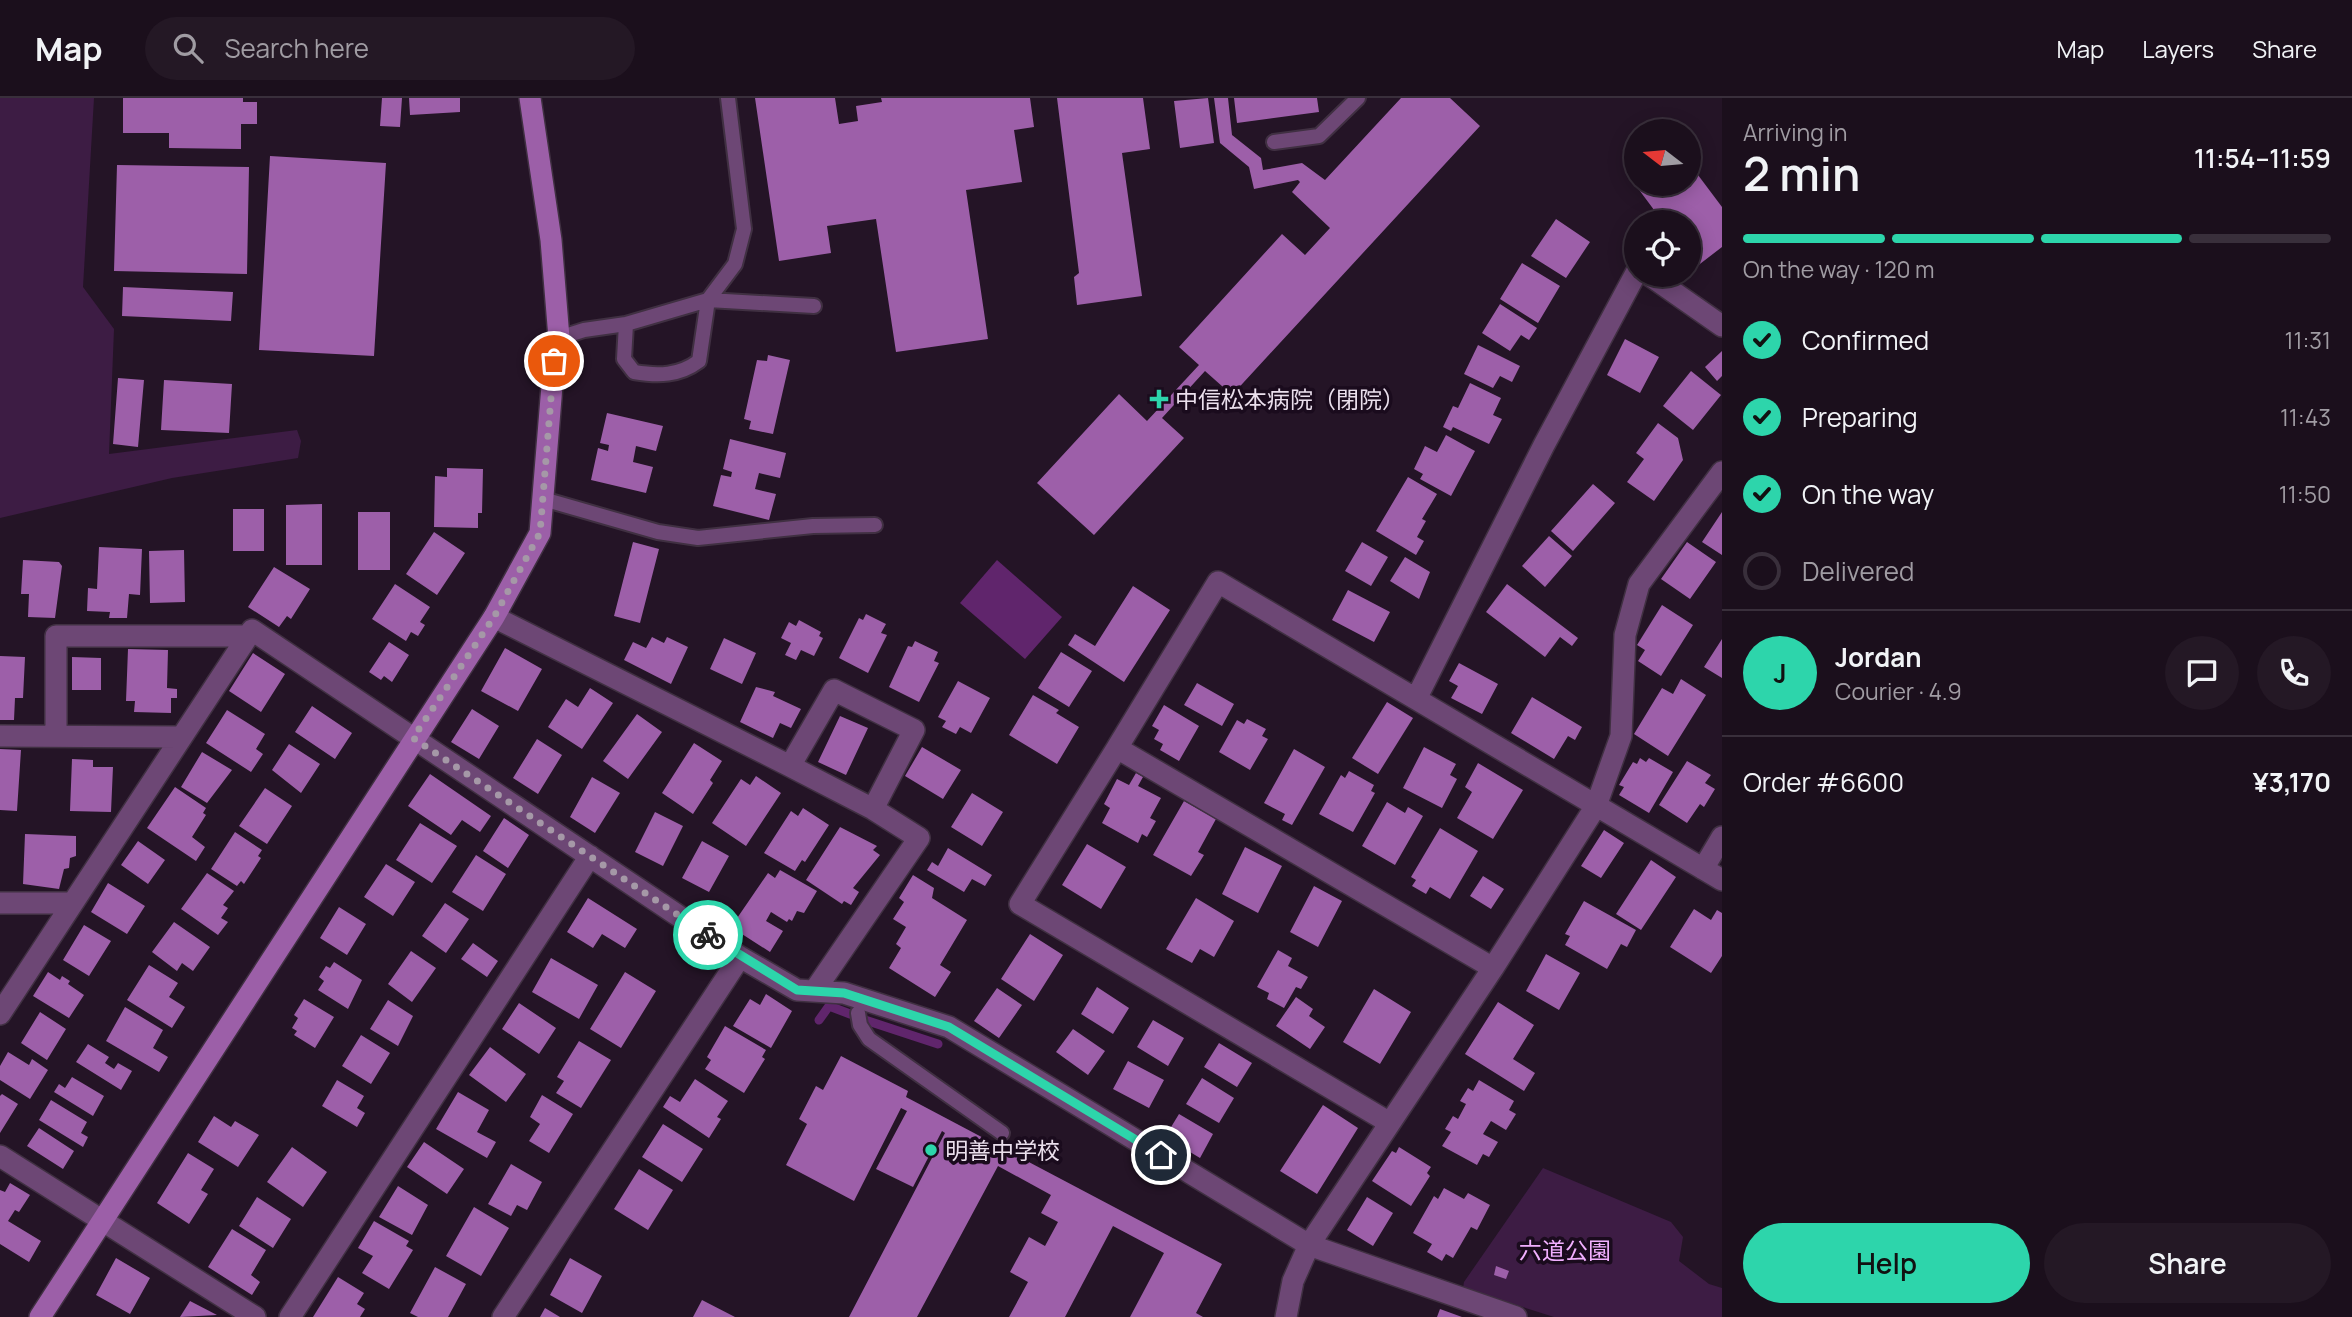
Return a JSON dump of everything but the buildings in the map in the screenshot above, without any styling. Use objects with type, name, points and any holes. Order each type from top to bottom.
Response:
[{"type":"street","points":[[40,1317],[413,738],[494,617],[540,533],[554,361],[559,338],[551,240],[530,98]]},
{"type":"street","points":[[1416,699],[1544,444],[1628,287]]},
{"type":"street","points":[[1666,287],[1722,326]]},
{"type":"street","points":[[1286,1317],[1293,1281],[1309,1245],[1493,968],[1596,806],[1621,736],[1625,635],[1640,584],[1722,472]]},
{"type":"street","points":[[1390,1123],[1020,904],[1218,582],[1722,880]]},
{"type":"street","points":[[494,617],[873,809],[919,838],[815,990]]},
{"type":"street","points":[[0,1014],[179,737],[252,630],[740,957],[797,990],[815,990],[858,1005],[949,1027],[1309,1245],[1516,1317]]},
{"type":"street","points":[[56,736],[56,636],[248,636]]},
{"type":"street","points":[[790,766],[834,690],[914,730],[873,809]]},
{"type":"street","points":[[0,736],[179,737]]},
{"type":"street","points":[[1117,748],[1493,968]]},
{"type":"street","points":[[1703,869],[1722,837]]},
{"type":"street","points":[[290,1317],[590,856]]},
{"type":"street","points":[[0,903],[72,903]]},
{"type":"street","points":[[503,1317],[740,957]]},
{"type":"street","points":[[0,1156],[255,1317]]},
{"type":"lane","points":[[626,324],[624,359],[634,372],[656,376],[685,371],[699,360],[708,300],[736,264],[744,229],[728,98]]},
{"type":"lane","points":[[1275,142],[1319,136],[1358,98]]},
{"type":"lane","points":[[559,338],[584,330],[626,324],[708,300],[814,306]]},
{"type":"lane","points":[[542,499],[658,532],[698,538],[813,526],[875,524]]},
{"type":"lane","points":[[858,1005],[860,1025],[869,1039],[1002,1133]]},
{"type":"green space","points":[[0,98],[94,98],[83,287],[114,329],[109,454],[297,430],[301,441],[298,458],[172,478],[0,518]]},
{"type":"green space","name":"六道公園","points":[[1543,1168],[1671,1222],[1683,1237],[1679,1261],[1709,1284],[1722,1288],[1722,1317],[1554,1317],[1463,1288],[1464,1282]]},
{"type":"shaded area","points":[[997,560],[1062,617],[1025,659],[960,603]]},
{"type":"waterway","points":[[819,1020],[829,1006],[850,1014]]},
{"type":"waterway","points":[[865,1020],[938,1044]]},
{"type":"way so far","points":[[554,361],[540,533],[494,617],[413,738],[708,935]]},
{"type":"place","name":"中信松本病院（閉院）","points":[[1159,399]]},
{"type":"place","name":"明善中学校","points":[[931,1150]]},
{"type":"route","points":[[708,935],[797,990],[844,993],[949,1027],[1161,1155]]}]
